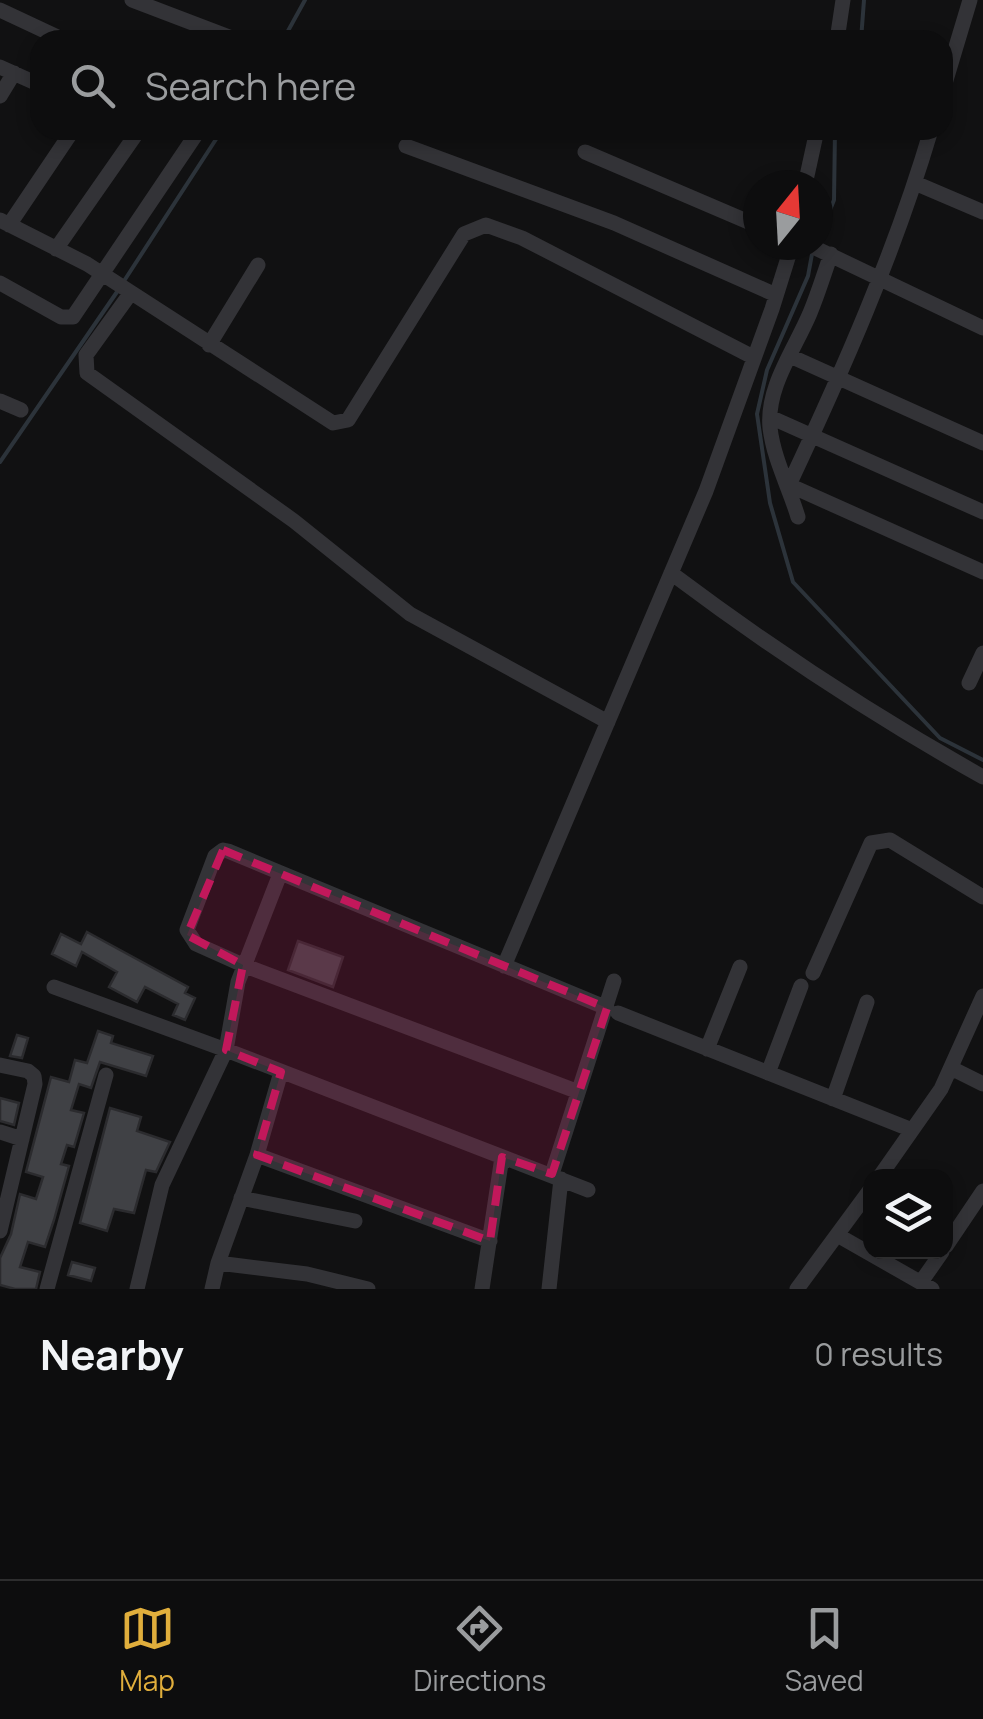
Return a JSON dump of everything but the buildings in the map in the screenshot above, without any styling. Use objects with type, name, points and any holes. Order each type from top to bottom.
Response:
[{"type":"street","points":[[132,0],[212,30]]},
{"type":"street","points":[[179,17],[188,0]]},
{"type":"street","points":[[838,30],[843,0]]},
{"type":"street","points":[[953,57],[970,0]]},
{"type":"street","points":[[0,10],[43,30]]},
{"type":"street","points":[[0,96],[7,70],[30,81]]},
{"type":"street","points":[[66,140],[4,223],[129,292],[326,422],[344,422],[464,234],[486,225],[522,238],[753,358]]},
{"type":"street","points":[[56,249],[130,140]]},
{"type":"street","points":[[0,283],[69,318],[106,278],[194,140]]},
{"type":"street","points":[[808,170],[814,140]]},
{"type":"street","points":[[789,486],[839,377],[928,140]]},
{"type":"street","points":[[406,146],[614,224],[776,295]]},
{"type":"street","points":[[585,152],[743,220]]},
{"type":"street","points":[[915,183],[983,212]]},
{"type":"street","points":[[833,256],[983,328]]},
{"type":"street","points":[[504,966],[706,490],[787,260]]},
{"type":"street","points":[[798,517],[778,464],[770,417],[777,383],[812,310],[819,260]]},
{"type":"street","points":[[209,345],[258,265]]},
{"type":"street","points":[[129,292],[86,355],[87,373],[294,521],[410,614],[608,722]]},
{"type":"street","points":[[790,356],[983,443]]},
{"type":"street","points":[[0,401],[21,410]]},
{"type":"street","points":[[770,417],[983,512]]},
{"type":"street","points":[[789,486],[983,572]]},
{"type":"street","points":[[671,573],[744,628],[873,714],[983,777]]},
{"type":"street","points":[[969,684],[983,653]]},
{"type":"street","points":[[813,973],[871,843],[877,840],[890,840],[983,896]]},
{"type":"street","points":[[576,1091],[196,944],[187,935],[214,856],[228,851],[912,1130]]},
{"type":"street","points":[[136,1289],[162,1185],[226,1050],[243,965],[280,874]]},
{"type":"street","points":[[707,1049],[740,967]]},
{"type":"street","points":[[549,1289],[557,1176],[576,1091],[613,1010],[614,980]]},
{"type":"street","points":[[768,1073],[801,986]]},
{"type":"street","points":[[54,988],[588,1190]]},
{"type":"street","points":[[885,1169],[951,1068],[983,996]]},
{"type":"street","points":[[833,1099],[867,1002]]},
{"type":"street","points":[[0,1065],[34,1076],[0,1231]]},
{"type":"street","points":[[951,1068],[983,1084]]},
{"type":"street","points":[[212,1289],[281,1072]]},
{"type":"street","points":[[47,1289],[106,1075]]},
{"type":"street","points":[[0,1132],[22,1139]]},
{"type":"street","points":[[257,1155],[490,1240]]},
{"type":"street","points":[[482,1289],[502,1157]]},
{"type":"street","points":[[953,1236],[983,1191]]},
{"type":"street","points":[[241,1198],[355,1221]]},
{"type":"street","points":[[797,1289],[863,1200]]},
{"type":"street","points":[[838,1236],[926,1286],[939,1259]]},
{"type":"street","points":[[218,1262],[307,1274],[368,1289]]},
{"type":"highlighted area","points":[[223,850],[607,1008],[552,1174],[502,1157],[490,1241],[257,1155],[281,1072],[226,1050],[243,965],[187,935]]},
{"type":"waterway","points":[[288,30],[305,0]]},
{"type":"waterway","points":[[862,30],[864,0]]},
{"type":"waterway","points":[[124,281],[216,140]]},
{"type":"waterway","points":[[833,202],[835,140]]},
{"type":"waterway","points":[[811,260],[808,276],[767,370],[757,414],[770,503],[793,582],[940,738],[983,760]]},
{"type":"waterway","points":[[0,462],[119,289]]}]
